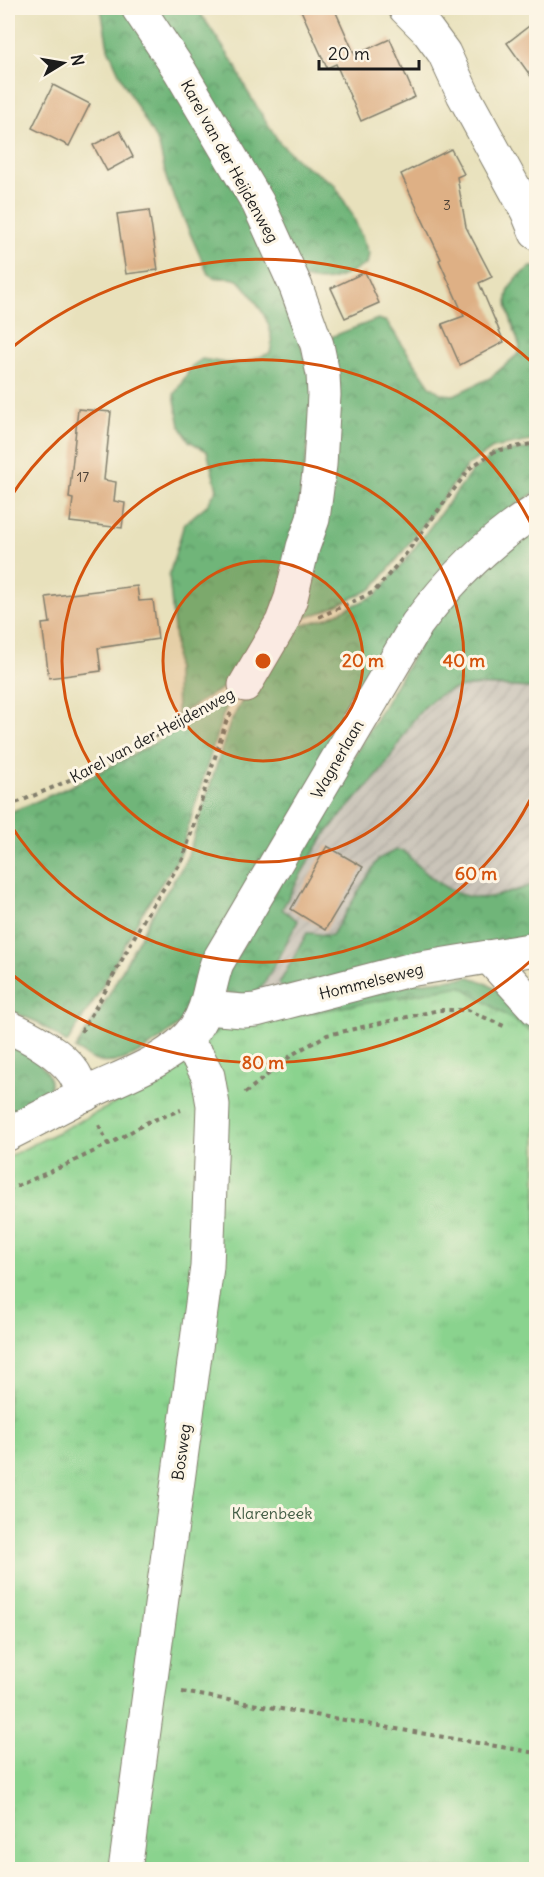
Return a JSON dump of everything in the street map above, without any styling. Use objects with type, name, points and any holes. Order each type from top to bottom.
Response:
[{"type":"street","name":"Karel van der Heijdenweg","points":[[138,8],[180,71],[258,203],[288,269],[317,345],[324,394],[320,465],[313,519],[282,622],[245,685]]},
{"type":"street","points":[[405,8],[427,30],[444,53],[463,94],[537,233]]},
{"type":"street","name":"Wagnerlaan","points":[[184,1042],[206,1008],[217,963],[417,624],[438,596],[464,568],[521,520],[537,511]]},
{"type":"street","name":"Hommelseweg","points":[[206,1008],[256,1010],[409,970],[537,949]]},
{"type":"street","points":[[489,957],[526,1020]]},
{"type":"street","points":[[8,1027],[32,1039],[62,1060],[74,1073],[85,1095]]},
{"type":"street","points":[[8,1134],[154,1061],[184,1042]]},
{"type":"street","name":"Bosweg","points":[[125,1869],[207,1267],[213,1105],[207,1076],[198,1057],[184,1042]]},
{"type":"path","points":[[282,622],[304,621],[326,615],[374,592],[470,468],[495,451],[537,443]]},
{"type":"path","points":[[62,1060],[102,997],[146,915],[183,859],[226,722],[245,685]]},
{"type":"path","name":"Karel van der Heijdenweg","points":[[8,806],[79,776],[245,685]]},
{"type":"path","points":[[8,1190],[116,1141],[148,1122],[182,1110],[225,1105],[239,1098],[293,1054],[327,1035],[439,1010],[468,1010],[526,1020]]},
{"type":"path","points":[[149,1686],[537,1753]]},
{"type":"shaded area","points":[[469,686],[536,688],[536,883],[514,892],[477,898],[448,890],[419,868],[404,851],[396,850],[378,859],[332,935],[324,937],[313,932],[283,988],[253,997],[260,990],[298,921],[282,910],[323,838],[418,714],[433,698],[449,691]]},
{"type":"green space","points":[[101,8],[127,8],[272,253],[316,393],[285,596],[239,678],[177,716],[175,641],[169,575],[184,524],[208,504],[217,489],[207,451],[189,441],[180,426],[174,395],[192,366],[202,359],[243,363],[270,353],[271,337],[265,316],[243,284],[235,279],[208,274],[167,181],[159,145],[123,82],[108,48]]},
{"type":"green space","points":[[147,8],[197,8],[235,65],[247,91],[279,142],[301,163],[334,184],[352,214],[369,254],[367,264],[342,277],[327,281],[299,277]]},
{"type":"green space","points":[[531,267],[536,267],[536,440],[493,448],[467,466],[399,557],[372,589],[325,611],[304,618],[292,618],[327,345],[333,336],[378,319],[387,322],[430,386],[442,394],[454,395],[490,378],[518,354],[520,347],[509,312],[508,293],[519,276]]},
{"type":"green space","points":[[536,447],[536,492],[480,533],[179,1024],[142,1051],[121,1060],[97,1061],[75,1049],[106,1000],[150,918],[186,861],[230,723],[290,624],[305,624],[327,618],[376,595],[404,562],[472,471],[496,454]]},
{"type":"green space","points":[[536,529],[536,688],[468,686],[446,692],[425,707],[408,727],[388,762],[317,846],[282,909],[298,921],[264,984],[253,997],[226,993],[223,986],[227,973],[427,632],[474,577]]},
{"type":"green space","points":[[224,703],[227,706],[179,857],[142,913],[98,994],[67,1043],[37,1022],[8,1010],[8,813],[118,762]]},
{"type":"green space","points":[[396,850],[404,851],[419,867],[446,888],[467,896],[493,897],[536,883],[536,935],[280,987],[279,984],[307,933],[332,935],[378,859]]},
{"type":"green space","points":[[470,977],[498,991],[536,1028],[209,1044],[207,1038],[216,1023],[415,983]]},
{"type":"green space","name":"Klarenbeek","points":[[461,986],[536,1035],[536,1869],[8,1870],[8,1157],[166,1078],[220,1029]]},
{"type":"green space","points":[[8,1044],[35,1060],[48,1075],[50,1083],[48,1092],[41,1101],[8,1120]]},
{"type":"building","points":[[300,8],[334,8],[355,55],[390,39],[415,97],[361,121],[336,64],[327,68]]},
{"type":"building","points":[[537,20],[537,85],[507,43]]},
{"type":"building","points":[[53,85],[90,104],[69,146],[32,128]]},
{"type":"building","points":[[120,131],[133,157],[107,171],[93,145]]},
{"type":"building","points":[[451,149],[464,174],[457,177],[466,227],[492,277],[479,283],[504,342],[460,365],[442,324],[464,316],[439,260],[441,259],[401,174]]},
{"type":"building","points":[[149,210],[158,270],[126,274],[117,214]]},
{"type":"building","points":[[365,272],[379,303],[345,318],[331,288]]},
{"type":"building","points":[[78,409],[111,412],[104,480],[116,482],[114,501],[125,503],[122,528],[70,522],[73,499],[69,498]]},
{"type":"building","points":[[137,586],[139,601],[153,600],[158,639],[98,648],[101,671],[49,678],[42,624],[50,623],[46,597]]},
{"type":"building","points":[[327,846],[363,867],[325,930],[291,909]]}]
